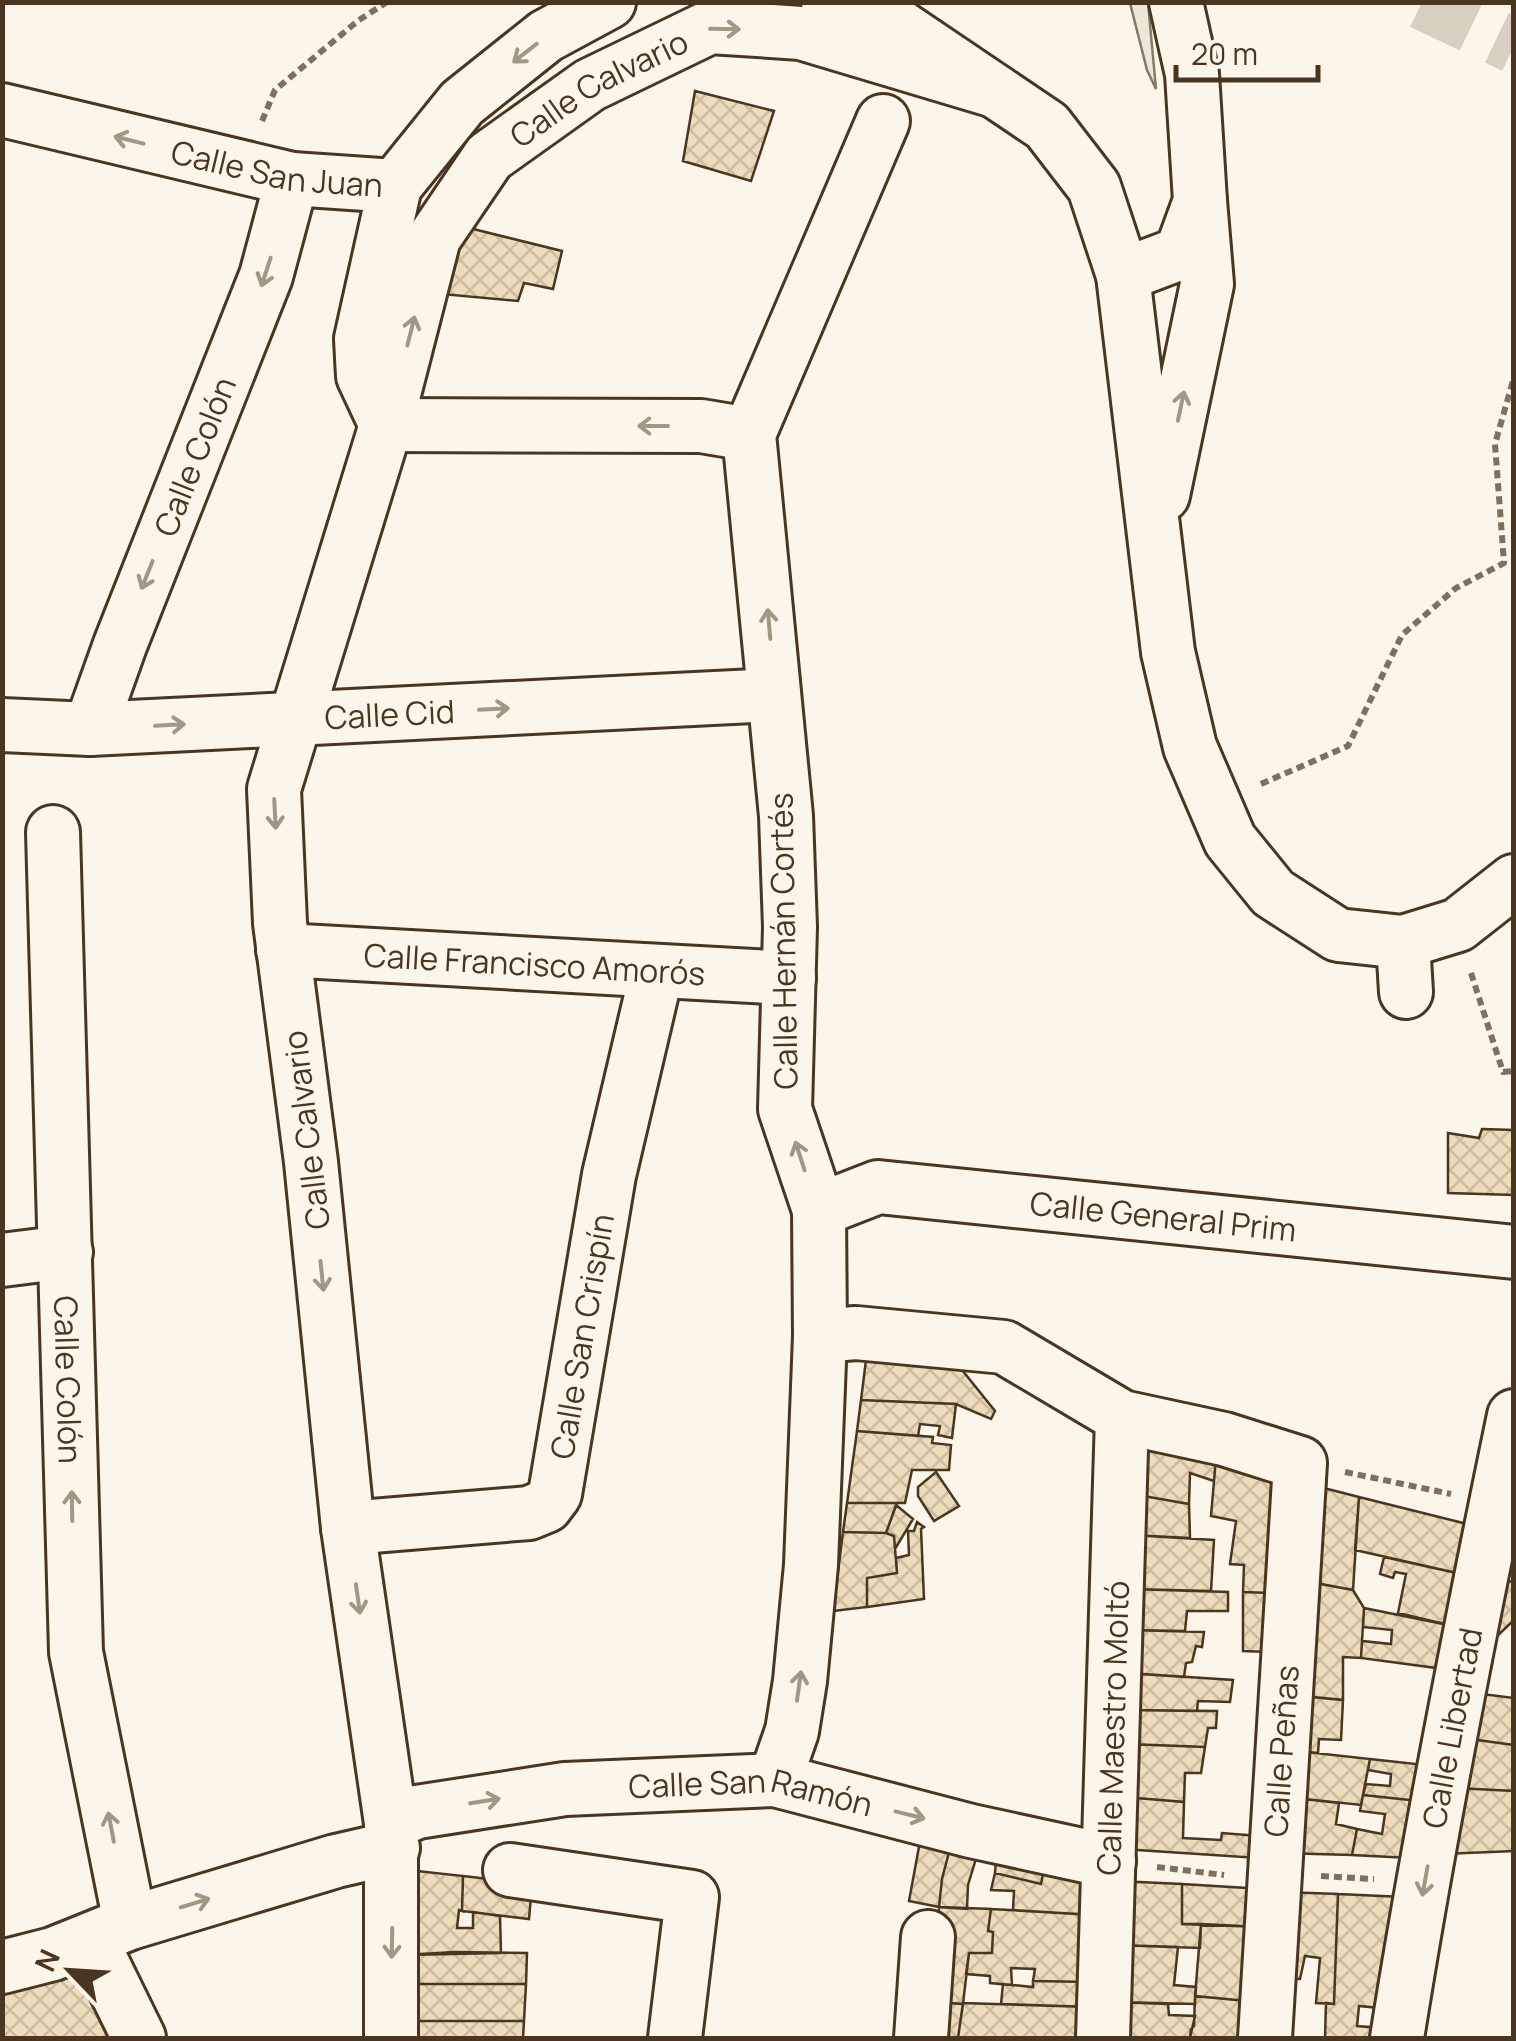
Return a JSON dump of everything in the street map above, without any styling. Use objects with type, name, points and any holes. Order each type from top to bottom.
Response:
[{"type":"street","name":"Calle San Juan","points":[[2,110],[292,178],[396,186],[462,103],[546,36],[609,2]]},
{"type":"street","points":[[828,2],[887,18],[1047,126],[1094,186],[1123,275],[1168,652],[1190,746],[1230,840],[1273,893],[1338,934],[1404,967],[1514,881]]},
{"type":"street","points":[[1154,536],[1207,284],[1192,74],[1176,2]]},
{"type":"street","name":"Calle Calvario","points":[[391,2038],[392,1835],[348,1528],[311,1162],[284,950],[274,789],[386,425],[434,238],[489,157],[590,86],[710,28],[802,32],[995,91]]},
{"type":"street","name":"Calle Hernán Cortés","points":[[775,1780],[792,1731],[811,1566],[820,1336],[820,1210],[785,1108],[789,978],[786,816],[750,434],[883,121]]},
{"type":"street","name":"Calle Colón","points":[[90,729],[266,276],[292,178]]},
{"type":"street","points":[[396,186],[361,339],[363,376],[386,425],[701,426],[750,434]]},
{"type":"street","points":[[1123,275],[1181,253],[1200,201]]},
{"type":"street","name":"Calle Cid","points":[[2,725],[90,729],[774,695]]},
{"type":"street","name":"Calle Colón","points":[[53,832],[76,1652],[110,1931],[139,2038]]},
{"type":"street","name":"Calle Francisco Amorós","points":[[284,950],[789,978]]},
{"type":"street","name":"Calle San Crispín","points":[[348,1528],[529,1513],[546,1506],[555,1494],[609,1174],[657,971]]},
{"type":"street","name":"Calle General Prim","points":[[820,1210],[878,1186],[1514,1252]]},
{"type":"street","points":[[2,1260],[66,1252]]},
{"type":"street","points":[[820,1336],[856,1332],[1004,1347],[1122,1418],[1224,1439],[1300,1463]]},
{"type":"street","name":"Calle Libertad","points":[[1397,2038],[1449,1732],[1514,1416]]},
{"type":"street","name":"Calle Maestro Moltó","points":[[1103,2038],[1122,1418]]},
{"type":"street","name":"Calle Peñas","points":[[1265,2038],[1300,1463]]},
{"type":"street","name":"Calle San Ramón","points":[[2,1966],[336,1861],[392,1835],[417,1812],[565,1788],[775,1780],[1109,1862]]},
{"type":"street","points":[[510,1870],[692,1897],[675,2038]]},
{"type":"street","points":[[921,2038],[928,1937]]},
{"type":"path","points":[[241,168],[276,90],[359,20],[387,2]]},
{"type":"path","points":[[1216,807],[1348,746],[1402,635],[1456,588],[1504,564],[1495,444],[1514,377]]},
{"type":"path","points":[[1404,967],[1470,969],[1503,1072],[1514,1072]]},
{"type":"path","points":[[1300,1463],[1456,1496],[1494,1510]]},
{"type":"shaded area","points":[[1130,3],[1148,3],[1156,89],[1147,70]]},
{"type":"building","points":[[695,91],[774,111],[751,181],[683,161]]},
{"type":"building","points":[[457,225],[562,251],[553,289],[524,283],[518,301],[441,294]]},
{"type":"building","points":[[1482,1129],[1514,1130],[1514,1195],[1448,1193],[1448,1133],[1479,1138]]},
{"type":"building","points":[[866,1360],[958,1365],[995,1411],[991,1419],[956,1404],[861,1400]]},
{"type":"building","points":[[861,1400],[956,1404],[952,1438],[938,1435],[940,1426],[920,1424],[918,1436],[857,1431]]},
{"type":"building","points":[[857,1431],[933,1437],[932,1443],[951,1445],[949,1470],[912,1470],[905,1503],[847,1503]]},
{"type":"building","points":[[1131,1438],[1216,1458],[1214,1481],[1190,1473],[1189,1504],[1132,1494]]},
{"type":"building","points":[[1216,1458],[1277,1472],[1269,1593],[1243,1592],[1244,1565],[1230,1564],[1236,1521],[1211,1516]]},
{"type":"building","points":[[936,1472],[959,1506],[934,1521],[918,1496],[918,1487]]},
{"type":"building","points":[[1308,1484],[1359,1497],[1353,1590],[1299,1580]]},
{"type":"building","points":[[1132,1494],[1189,1504],[1190,1538],[1131,1535]]},
{"type":"building","points":[[1359,1497],[1471,1525],[1461,1574],[1355,1550]]},
{"type":"building","points":[[847,1503],[897,1503],[886,1533],[843,1532]]},
{"type":"building","points":[[896,1505],[913,1519],[895,1549],[894,1536],[886,1533]]},
{"type":"building","points":[[917,1522],[924,1527],[924,1599],[867,1607],[867,1578],[897,1573],[896,1558],[909,1555],[908,1531],[914,1531]]},
{"type":"building","points":[[843,1532],[894,1536],[897,1573],[867,1578],[867,1607],[833,1611]]},
{"type":"building","points":[[1131,1535],[1214,1540],[1211,1591],[1129,1589]]},
{"type":"building","points":[[1384,1557],[1461,1574],[1453,1626],[1398,1613],[1406,1574],[1395,1572],[1393,1578],[1380,1574]]},
{"type":"building","points":[[1494,1579],[1514,1582],[1514,1620],[1493,1640]]},
{"type":"building","points":[[1299,1580],[1353,1590],[1364,1608],[1361,1658],[1343,1657],[1343,1700],[1292,1695]]},
{"type":"building","points":[[1129,1589],[1228,1592],[1228,1611],[1187,1611],[1185,1631],[1128,1630]]},
{"type":"building","points":[[1243,1592],[1269,1593],[1268,1652],[1243,1651]]},
{"type":"building","points":[[1364,1608],[1453,1626],[1444,1669],[1361,1658],[1362,1641],[1391,1644],[1392,1630],[1363,1627]]},
{"type":"building","points":[[1128,1630],[1204,1632],[1202,1647],[1196,1646],[1192,1662],[1186,1663],[1184,1677],[1127,1673]]},
{"type":"building","points":[[1127,1673],[1233,1680],[1230,1702],[1198,1701],[1197,1711],[1126,1710]]},
{"type":"building","points":[[1482,1694],[1514,1698],[1514,1745],[1470,1739]]},
{"type":"building","points":[[1292,1695],[1343,1700],[1341,1740],[1319,1739],[1318,1753],[1288,1750]]},
{"type":"building","points":[[1126,1710],[1217,1711],[1216,1728],[1208,1728],[1205,1747],[1127,1744]]},
{"type":"building","points":[[1470,1739],[1514,1745],[1514,1791],[1456,1788]]},
{"type":"building","points":[[1127,1744],[1205,1747],[1201,1773],[1185,1773],[1184,1802],[1124,1797]]},
{"type":"building","points":[[1288,1750],[1370,1759],[1361,1805],[1286,1797]]},
{"type":"building","points":[[1370,1759],[1425,1765],[1419,1801],[1363,1795],[1366,1784],[1390,1786],[1391,1774],[1368,1770]]},
{"type":"building","points":[[1456,1788],[1514,1791],[1514,1851],[1443,1854]]},
{"type":"building","points":[[1363,1795],[1419,1801],[1410,1858],[1352,1855],[1357,1829],[1382,1834],[1385,1814],[1360,1811]]},
{"type":"building","points":[[1124,1797],[1184,1802],[1183,1838],[1221,1840],[1222,1833],[1259,1836],[1258,1858],[1123,1849]]},
{"type":"building","points":[[1286,1797],[1339,1803],[1336,1824],[1357,1829],[1352,1855],[1280,1853]]},
{"type":"building","points":[[923,1825],[954,1833],[939,1907],[909,1901]]},
{"type":"building","points":[[954,1833],[982,1839],[968,1885],[967,1909],[939,1907]]},
{"type":"building","points":[[1047,1854],[1096,1865],[1094,1915],[1013,1910],[1014,1891],[991,1890],[995,1873],[1041,1884]]},
{"type":"building","points":[[1047,1854],[1041,1884],[995,1873],[996,1860]]},
{"type":"building","points":[[408,1870],[463,1876],[462,1911],[459,1910],[457,1928],[473,1928],[473,1912],[500,1916],[501,1953],[406,1955]]},
{"type":"building","points":[[463,1876],[532,1884],[529,1919],[462,1911]]},
{"type":"building","points":[[1117,1881],[1182,1884],[1182,1924],[1201,1924],[1200,1948],[1115,1945]]},
{"type":"building","points":[[1182,1884],[1263,1889],[1260,1927],[1182,1924]]},
{"type":"building","points":[[1282,1892],[1338,1894],[1334,2004],[1316,2003],[1320,1958],[1305,1956],[1300,1979],[1280,1978]]},
{"type":"building","points":[[1338,1894],[1403,1897],[1387,2009],[1359,2006],[1357,2026],[1382,2028],[1381,2038],[1325,2038],[1326,2003],[1334,2004]]},
{"type":"building","points":[[939,1907],[991,1909],[988,1931],[993,1932],[992,1953],[969,1953],[963,2004],[933,2002]]},
{"type":"building","points":[[991,1909],[1094,1915],[1092,1982],[1033,1981],[1035,1969],[1011,1968],[1012,1985],[990,1983],[990,1976],[966,1974],[969,1953],[992,1953],[993,1932],[988,1931]]},
{"type":"building","points":[[1201,1924],[1260,1927],[1257,2002],[1195,1996]]},
{"type":"building","points":[[1115,1945],[1178,1947],[1174,1985],[1196,1987],[1195,2004],[1114,2002]]},
{"type":"building","points":[[527,1953],[526,1984],[405,1984],[406,1955]]},
{"type":"building","points":[[84,1971],[117,2038],[2,2038],[2,1992]]},
{"type":"building","points":[[1033,1981],[1092,1982],[1091,2007],[1001,2004],[1003,1984],[1033,1987]]},
{"type":"building","points":[[405,1984],[526,1984],[524,2021],[406,2021]]},
{"type":"building","points":[[1195,1996],[1257,2002],[1255,2038],[1190,2038]]},
{"type":"building","points":[[933,2002],[963,2004],[958,2038],[931,2038]]},
{"type":"building","points":[[1114,2002],[1168,2004],[1169,2015],[1195,2016],[1190,2038],[1113,2038]]},
{"type":"building","points":[[963,2003],[1091,2007],[1090,2038],[958,2038]]},
{"type":"building","points":[[406,2021],[524,2021],[523,2038],[406,2038]]},
{"type":"tunnel","points":[[1422,2],[1514,46]]}]
